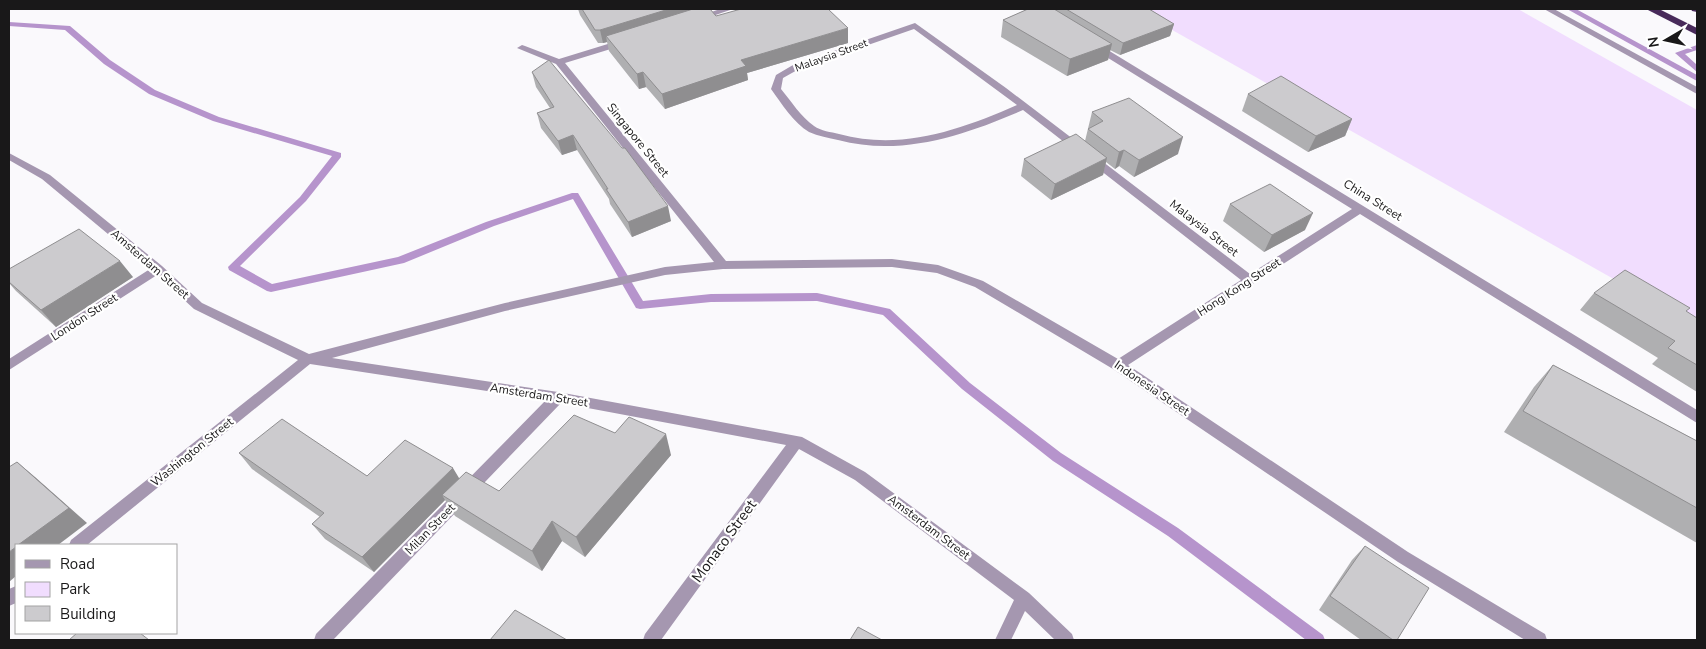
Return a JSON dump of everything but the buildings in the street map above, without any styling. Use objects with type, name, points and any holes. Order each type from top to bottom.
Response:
[{"type":"highway","points":[[1651,9],[1697,32]]},
{"type":"street","points":[[691,21],[729,9]]},
{"type":"street","points":[[1548,9],[1697,91]]},
{"type":"street","name":"Malaysia Street","points":[[1024,106],[992,121],[933,138],[904,144],[850,142],[811,128],[776,89],[779,77],[796,67],[915,26],[1024,106],[1249,280]]},
{"type":"street","points":[[522,48],[559,62],[634,38]]},
{"type":"street","name":"China Street","points":[[1084,40],[1697,417]]},
{"type":"street","name":"Singapore Street","points":[[559,62],[723,265]]},
{"type":"street","name":"Amsterdam Street","points":[[9,156],[46,177],[158,270],[198,306],[308,359],[558,397],[797,441],[860,476],[1023,598],[1066,640]]},
{"type":"street","name":"Hong Kong Street","points":[[1118,365],[1360,209]]},
{"type":"street","name":"Indonesia Street","points":[[308,359],[505,307],[665,270],[723,265],[892,263],[938,269],[979,284],[1118,365],[1403,557],[1539,640]]},
{"type":"street","name":"London Street","points":[[9,365],[158,270]]},
{"type":"street","name":"Washington Street","points":[[77,544],[308,359]]},
{"type":"street","name":"Milan Street","points":[[322,640],[558,397]]},
{"type":"street","name":"Monaco Street","points":[[650,640],[797,441]]},
{"type":"street","points":[[1003,640],[1023,598]]},
{"type":"green space","points":[[1135,9],[1518,9],[1697,110],[1697,326]]},
{"type":"waterway","points":[[1571,9],[1697,78]]},
{"type":"waterway","points":[[9,24],[67,28],[107,62],[152,92],[216,119],[338,155],[303,199],[233,267],[271,288],[400,260],[490,224],[575,195],[640,305],[711,298],[817,297],[886,312],[966,386],[1057,457],[1173,532],[1318,640]]},
{"type":"waterway","points":[[1697,47],[1679,53],[1697,69]]}]
